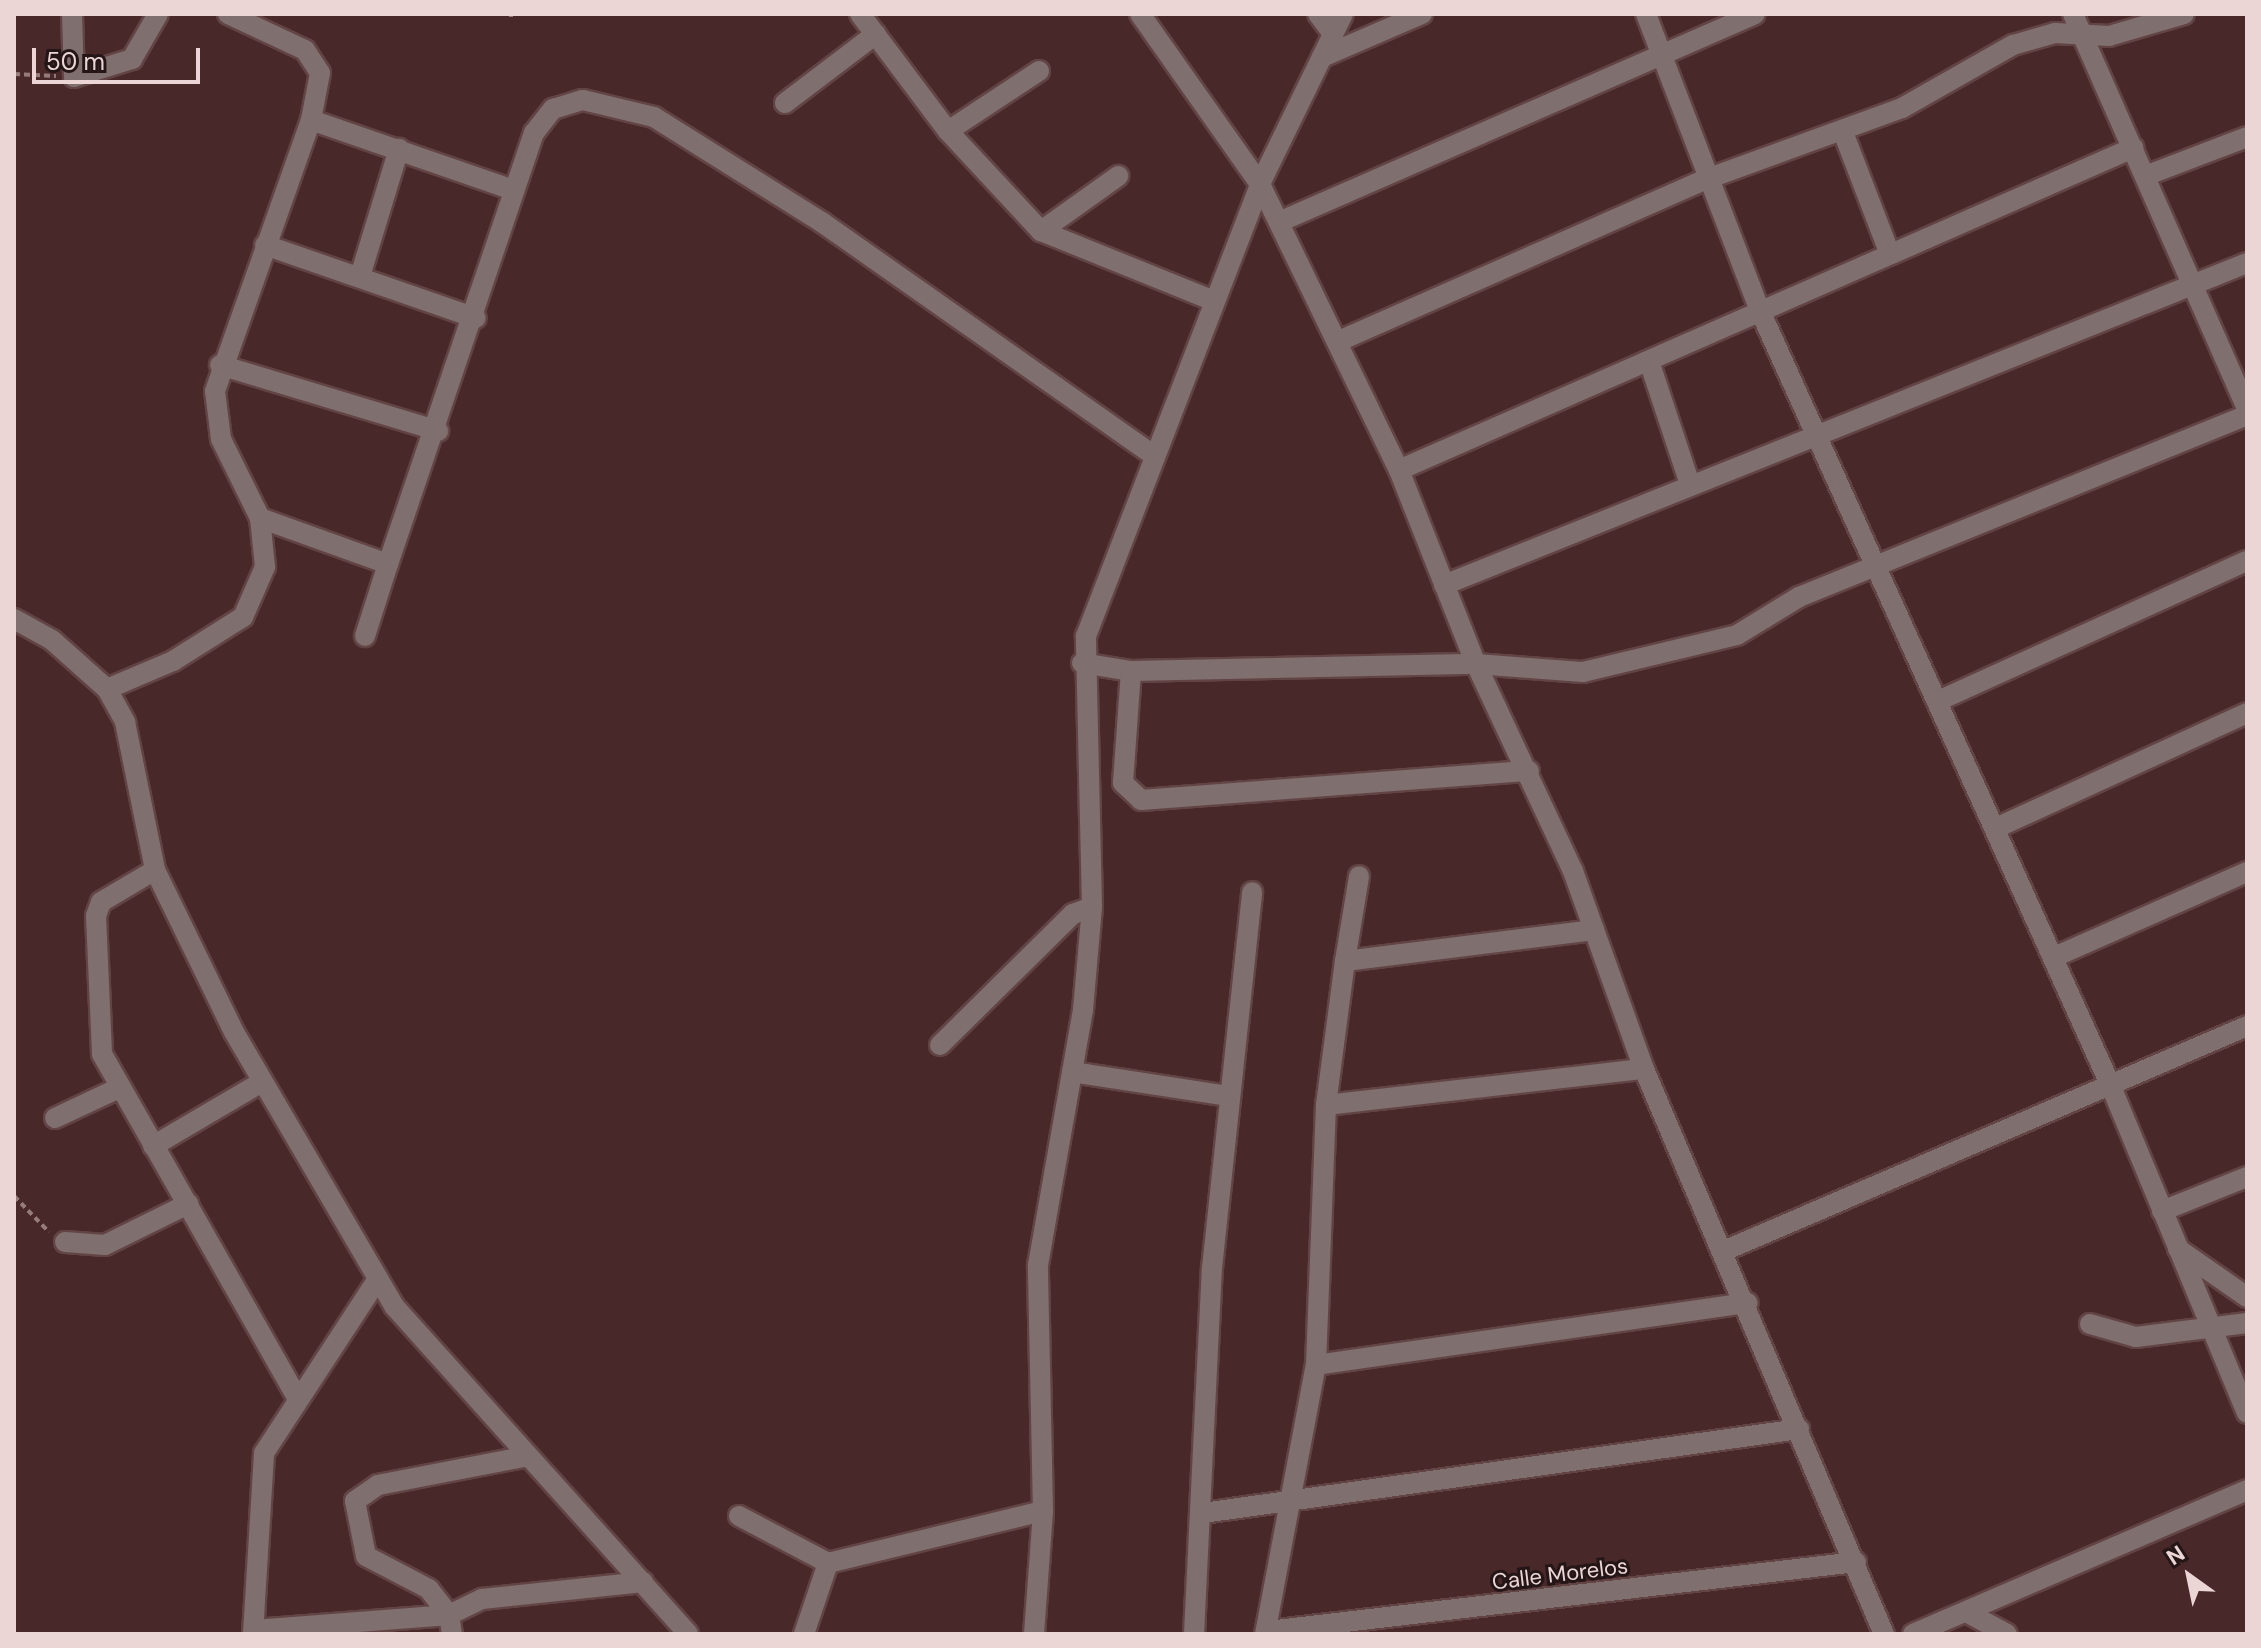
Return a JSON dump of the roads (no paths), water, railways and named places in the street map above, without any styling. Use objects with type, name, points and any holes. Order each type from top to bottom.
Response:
[{"type":"street","points":[[72,14],[74,77],[132,59],[158,14]]},
{"type":"street","points":[[107,689],[173,661],[243,617],[265,567],[260,518],[216,418],[220,365],[311,120],[320,87],[316,61],[228,14]]},
{"type":"street","points":[[1140,14],[1260,184],[1339,341],[1399,470],[1476,664],[1529,771],[1594,930],[1644,1069],[1726,1250],[1884,1634]]},
{"type":"street","points":[[1318,14],[1333,34]]},
{"type":"street","points":[[1034,1634],[1043,1511],[1038,1265],[1072,1072],[1092,907],[1082,663],[1152,454],[1212,300],[1260,184],[1343,14]]},
{"type":"street","points":[[1322,57],[1422,14]]},
{"type":"street","points":[[1646,14],[1663,51],[1704,180],[1761,313],[2054,957],[2110,1084],[2208,1329],[2247,1413]]},
{"type":"street","points":[[1279,222],[1663,51],[1730,18],[1755,14]]},
{"type":"street","points":[[2073,14],[2247,408]]},
{"type":"street","points":[[1339,341],[1704,180],[1843,132],[1958,82],[2013,45],[2055,33],[2084,37],[2184,14]]},
{"type":"street","points":[[785,103],[870,21],[948,131],[1041,231],[1212,300]]},
{"type":"street","points":[[948,131],[1039,71]]},
{"type":"street","points":[[365,636],[476,318],[513,190],[534,133],[553,109],[583,100],[628,106],[823,223],[1152,454]]},
{"type":"street","points":[[311,120],[513,190]]},
{"type":"street","points":[[1843,132],[1889,252]]},
{"type":"street","points":[[2145,176],[2247,137]]},
{"type":"street","points":[[1399,470],[1650,364],[1889,252],[2133,148]]},
{"type":"street","points":[[361,273],[399,149]]},
{"type":"street","points":[[1041,231],[1118,176]]},
{"type":"street","points":[[265,245],[361,273],[476,318]]},
{"type":"street","points":[[1444,585],[2192,280],[2247,263]]},
{"type":"street","points":[[1650,364],[1690,484]]},
{"type":"street","points":[[220,365],[438,431]]},
{"type":"street","points":[[1082,663],[1131,671],[1476,664],[1583,672],[1707,643],[1876,564],[2247,415]]},
{"type":"street","points":[[260,518],[388,564]]},
{"type":"street","points":[[1938,701],[2247,561]]},
{"type":"street","points":[[14,619],[52,640],[107,689],[125,722],[155,870],[262,1082],[378,1279],[418,1339],[688,1634]]},
{"type":"street","points":[[1131,671],[1123,783],[1141,800],[1529,771]]},
{"type":"street","points":[[1996,828],[2247,713]]},
{"type":"street","points":[[155,870],[101,902],[96,916],[98,1034],[119,1088],[298,1399]]},
{"type":"street","points":[[2054,957],[2247,872]]},
{"type":"street","points":[[1267,1632],[1316,1365],[1326,1105],[1359,876]]},
{"type":"street","points":[[1194,1634],[1203,1513],[1212,1268],[1252,892]]},
{"type":"street","points":[[940,1045],[1073,914],[1092,907]]},
{"type":"street","points":[[1345,961],[1594,930]]},
{"type":"street","points":[[1726,1250],[2247,1026]]},
{"type":"street","points":[[1326,1105],[1644,1069]]},
{"type":"street","points":[[1072,1072],[1229,1096]]},
{"type":"street","points":[[153,1146],[262,1082]]},
{"type":"street","points":[[55,1118],[119,1088]]},
{"type":"street","points":[[2162,1211],[2247,1177]]},
{"type":"street","points":[[65,1242],[105,1245],[188,1204]]},
{"type":"street","points":[[2178,1249],[2247,1297]]},
{"type":"street","points":[[378,1279],[298,1399],[258,1473],[253,1632],[451,1624],[482,1599],[643,1582]]},
{"type":"street","points":[[1316,1365],[1748,1303]]},
{"type":"street","points":[[2090,1324],[2136,1337],[2247,1323]]},
{"type":"street","points":[[1203,1513],[1799,1429]]},
{"type":"street","points":[[451,1624],[414,1576],[366,1556],[355,1501],[378,1485],[524,1457]]},
{"type":"street","points":[[1913,1634],[1968,1613],[2247,1490]]},
{"type":"street","points":[[739,1516],[828,1563],[1043,1511]]},
{"type":"street","name":"Calle Morelos","points":[[1267,1632],[1856,1562]]},
{"type":"street","points":[[804,1634],[828,1563]]},
{"type":"street","points":[[1968,1613],[2007,1634]]}]
